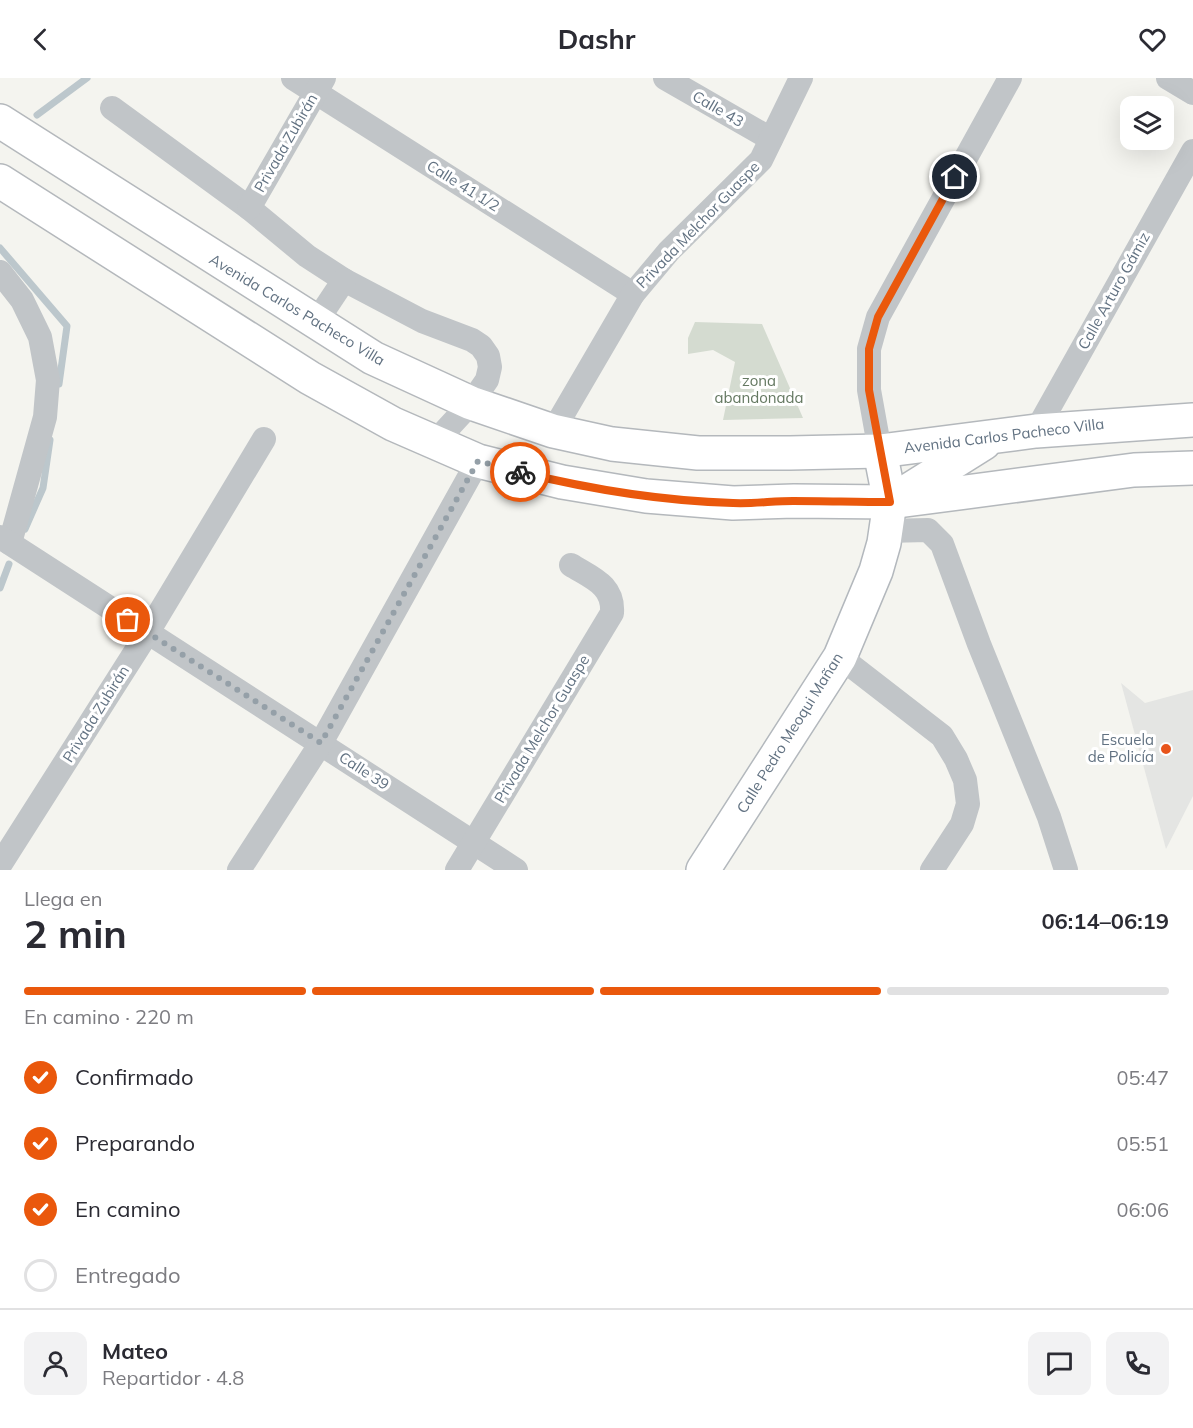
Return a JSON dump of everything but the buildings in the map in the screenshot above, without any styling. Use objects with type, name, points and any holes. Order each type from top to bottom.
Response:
[{"type":"main road","name":"Avenida Carlos Pacheco Villa","points":[[0,122],[373,358],[471,402],[553,431],[612,444],[698,453],[880,451],[1036,431],[1193,420]]},
{"type":"main road","points":[[0,181],[310,378],[393,424],[478,461],[561,482],[646,496],[733,503],[794,501],[887,517],[1134,470],[1193,468]]},
{"type":"main road","points":[[887,517],[993,437]]},
{"type":"main road","name":"Calle Pedro Meoqui Mañan","points":[[703,870],[840,657],[876,571],[887,517],[880,451]]},
{"type":"street","name":"Calle 41 1/2","points":[[293,78],[319,85],[633,294]]},
{"type":"street","name":"Calle 43","points":[[665,78],[771,139]]},
{"type":"street","name":"Privada Melchor Guaspe","points":[[553,431],[633,294],[669,251],[761,160],[801,78]]},
{"type":"street","points":[[880,451],[869,390],[869,349],[878,317],[1010,78]]},
{"type":"street","points":[[1168,78],[1193,93]]},
{"type":"street","name":"Privada Zubirán","points":[[249,208],[319,85]]},
{"type":"street","points":[[112,108],[249,208],[307,255],[344,280],[422,321],[472,340],[481,346],[488,356],[490,367],[487,380],[471,402],[435,442]]},
{"type":"street","name":"Calle Arturo Gámiz","points":[[1036,431],[1193,152]]},
{"type":"street","points":[[0,272],[22,300],[40,337],[48,380],[45,417],[5,540]]},
{"type":"street","points":[[316,322],[344,280]]},
{"type":"street","name":"Privada Zubirán","points":[[0,865],[148,632],[264,439]]},
{"type":"street","points":[[239,870],[321,743],[478,461]]},
{"type":"street","points":[[887,517],[928,530],[942,544],[979,644],[1049,818],[1066,870]]},
{"type":"street","name":"Calle 39","points":[[5,540],[516,870]]},
{"type":"street","name":"Privada Melchor Guaspe","points":[[457,870],[612,612],[613,602],[603,586],[571,566]]},
{"type":"street","points":[[840,657],[942,736],[956,759],[965,780],[968,804],[962,824],[932,870]]},
{"type":"shaded area","name":"Escuela de Policía","points":[[1121,683],[1145,703],[1193,690],[1193,796],[1166,849]]},
{"type":"green space","name":"zona abandonada","points":[[695,322],[762,324],[803,418],[723,420],[735,362],[713,350],[688,354],[688,338]]},
{"type":"waterway","points":[[37,115],[87,78]]},
{"type":"waterway","points":[[0,248],[67,326],[59,384]]},
{"type":"waterway","points":[[25,529],[43,488],[50,440]]},
{"type":"waterway","points":[[0,588],[9,564]]},
{"type":"way so far","points":[[128,620],[321,743],[478,461],[520,472]]},
{"type":"place","name":"Escuela de Policía","points":[[1166,749]]},
{"type":"route","points":[[520,472],[561,482],[646,496],[733,503],[890,502],[869,390],[869,349],[878,317],[955,177]]}]
